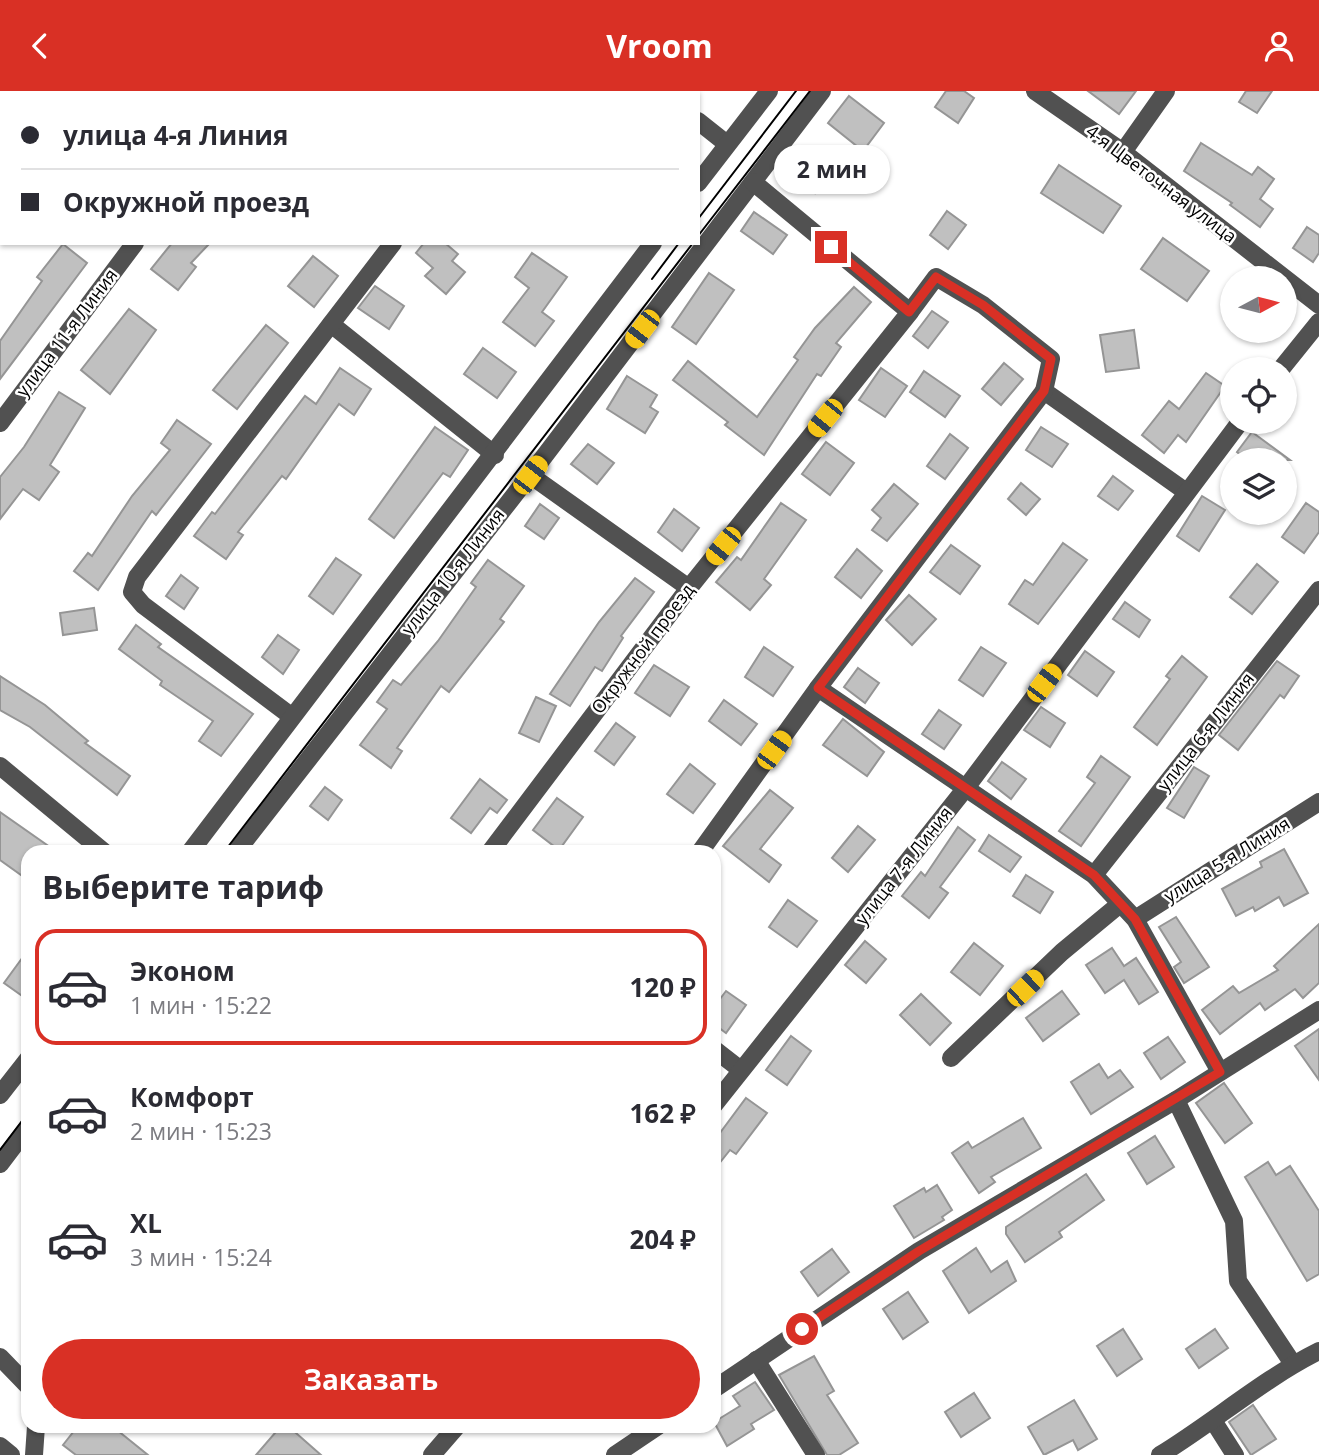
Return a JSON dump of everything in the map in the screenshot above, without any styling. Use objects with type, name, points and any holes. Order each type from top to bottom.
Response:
[{"type":"street","points":[[700,180],[769,91]]},
{"type":"street","name":"улица 10-я Линия","points":[[241,845],[530,475],[822,91]]},
{"type":"street","name":"4-я Цветочная улица","points":[[1035,91],[1123,152],[1319,305]]},
{"type":"street","points":[[1123,152],[1167,91]]},
{"type":"street","points":[[700,123],[727,144]]},
{"type":"street","points":[[753,182],[909,312]]},
{"type":"street","name":"улица 11-я Линия","points":[[0,423],[134,245]]},
{"type":"street","points":[[290,716],[143,605],[132,592],[137,577],[391,245]]},
{"type":"street","points":[[195,845],[290,716],[495,455],[652,245]]},
{"type":"street","name":"Окружной проезд","points":[[495,845],[688,588],[936,277],[983,305],[1051,359],[1044,391]]},
{"type":"street","points":[[1291,357],[1319,322]]},
{"type":"street","points":[[331,324],[495,455]]},
{"type":"street","points":[[705,845],[818,688],[1044,391],[1185,491]]},
{"type":"street","name":"улица 7-я Линия","points":[[721,1096],[965,789],[1185,491],[1230,434]]},
{"type":"street","points":[[530,475],[688,588]]},
{"type":"street","name":"улица 6-я Линия","points":[[1094,875],[1319,590]]},
{"type":"street","points":[[818,688],[1094,875],[1135,919],[1220,1072]]},
{"type":"street","points":[[0,766],[96,845]]},
{"type":"street","name":"улица 5-я Линия","points":[[1135,919],[1319,802]]},
{"type":"street","points":[[951,1058],[1062,952],[1121,904]]},
{"type":"street","points":[[721,1384],[919,1251],[1176,1100],[1319,1010]]},
{"type":"street","points":[[721,1054],[741,1070]]},
{"type":"street","points":[[0,1095],[21,1068]]},
{"type":"street","points":[[1176,1100],[1234,1221],[1238,1281],[1293,1364]]},
{"type":"street","points":[[0,1164],[21,1136]]},
{"type":"street","points":[[1160,1455],[1214,1422],[1293,1364],[1319,1351]]},
{"type":"street","points":[[0,1357],[21,1379]]},
{"type":"street","points":[[756,1360],[816,1455]]},
{"type":"street","points":[[1214,1422],[1235,1455]]},
{"type":"street","points":[[34,1455],[36,1433]]},
{"type":"street","points":[[432,1455],[451,1433]]},
{"type":"street","points":[[615,1455],[648,1433]]},
{"type":"street","points":[[0,1446],[11,1455]]},
{"type":"building","points":[[946,91],[964,91],[974,98],[958,123],[935,107]]},
{"type":"building","points":[[1088,91],[1136,91],[1119,114]]},
{"type":"building","points":[[1246,91],[1272,91],[1257,113],[1239,102]]},
{"type":"building","points":[[849,96],[884,123],[863,151],[828,123]]},
{"type":"building","points":[[1201,143],[1252,175],[1258,167],[1274,179],[1260,199],[1273,209],[1260,227],[1230,205],[1232,203],[1184,171]]},
{"type":"building","points":[[801,154],[829,173],[815,193],[788,172]]},
{"type":"building","points":[[1059,165],[1121,206],[1103,233],[1041,193]]},
{"type":"building","points":[[947,211],[966,225],[948,249],[930,235]]},
{"type":"building","points":[[754,212],[787,235],[773,254],[741,231]]},
{"type":"building","points":[[1307,227],[1319,235],[1319,253],[1313,262],[1293,248]]},
{"type":"building","points":[[1163,238],[1209,271],[1187,301],[1141,269]]},
{"type":"building","points":[[62,245],[87,263],[0,379],[0,341],[42,281],[37,277]]},
{"type":"building","points":[[170,245],[208,245],[191,263],[196,267],[178,290],[151,269]]},
{"type":"building","points":[[422,245],[447,245],[458,254],[452,261],[465,272],[446,294],[425,276],[433,268],[416,253]]},
{"type":"building","points":[[532,253],[567,277],[542,312],[554,321],[535,346],[503,322],[529,288],[515,277]]},
{"type":"building","points":[[313,256],[338,276],[314,307],[288,286]]},
{"type":"building","points":[[709,273],[734,290],[696,344],[672,327]]},
{"type":"building","points":[[375,286],[404,306],[389,329],[358,308]]},
{"type":"building","points":[[854,287],[871,302],[836,343],[841,347],[821,376],[817,374],[764,455],[725,425],[728,422],[673,380],[688,361],[757,417],[798,360],[794,357],[815,328]]},
{"type":"building","points":[[129,309],[156,330],[110,394],[81,370]]},
{"type":"building","points":[[932,311],[948,322],[928,348],[913,336]]},
{"type":"building","points":[[266,325],[288,343],[237,409],[213,390]]},
{"type":"building","points":[[1134,330],[1139,368],[1106,372],[1100,335]]},
{"type":"building","points":[[483,348],[516,372],[497,398],[464,374]]},
{"type":"building","points":[[1004,363],[1023,379],[1001,405],[982,389]]},
{"type":"building","points":[[340,368],[371,389],[354,415],[339,404],[286,479],[282,476],[238,532],[243,535],[226,559],[194,536],[212,512],[215,514],[305,396],[316,404]]},
{"type":"building","points":[[881,368],[907,386],[885,417],[859,400]]},
{"type":"building","points":[[924,371],[960,396],[945,417],[910,392]]},
{"type":"building","points":[[1206,373],[1220,383],[1220,393],[1186,442],[1178,435],[1164,453],[1142,435],[1169,401],[1179,409]]},
{"type":"building","points":[[627,376],[657,395],[650,407],[658,412],[645,433],[607,409]]},
{"type":"building","points":[[59,392],[85,408],[50,465],[59,472],[39,500],[23,489],[0,519],[0,477],[24,447]]},
{"type":"building","points":[[177,420],[211,444],[156,515],[152,511],[98,590],[74,571],[88,553],[92,556],[132,496],[170,450],[161,443]]},
{"type":"building","points":[[435,427],[468,450],[450,477],[443,473],[394,538],[369,519]]},
{"type":"building","points":[[1041,427],[1068,444],[1052,467],[1026,450]]},
{"type":"building","points":[[950,434],[968,448],[945,479],[927,466]]},
{"type":"building","points":[[1250,434],[1255,434],[1274,448],[1240,448]]},
{"type":"building","points":[[826,442],[854,463],[830,495],[802,474]]},
{"type":"building","points":[[588,444],[614,463],[597,484],[571,464]]},
{"type":"building","points":[[1113,476],[1133,491],[1118,510],[1098,496]]},
{"type":"building","points":[[1021,483],[1040,499],[1026,515],[1008,499]]},
{"type":"building","points":[[894,484],[918,504],[887,541],[872,530],[881,518],[872,510]]},
{"type":"building","points":[[1202,496],[1220,507],[1220,518],[1199,551],[1177,536]]},
{"type":"building","points":[[781,503],[806,520],[764,579],[771,585],[750,610],[716,582],[737,557],[741,560]]},
{"type":"building","points":[[1306,503],[1319,512],[1319,532],[1304,553],[1282,537],[1290,525],[1297,525],[1297,516]]},
{"type":"building","points":[[540,504],[559,518],[544,539],[525,526]]},
{"type":"building","points":[[674,509],[699,528],[682,551],[658,532]]},
{"type":"building","points":[[1063,543],[1087,560],[1038,624],[1009,604],[1025,580],[1033,585]]},
{"type":"building","points":[[951,545],[980,566],[960,594],[930,572]]},
{"type":"building","points":[[857,549],[882,571],[861,598],[835,577]]},
{"type":"building","points":[[336,558],[361,575],[333,614],[309,596]]},
{"type":"building","points":[[488,560],[524,586],[500,619],[504,622],[449,692],[441,686],[397,748],[402,751],[391,768],[360,745],[387,709],[377,702],[393,680],[401,685],[438,641],[476,587],[471,583]]},
{"type":"building","points":[[1257,564],[1278,582],[1252,614],[1230,597]]},
{"type":"building","points":[[181,575],[198,588],[184,609],[166,596]]},
{"type":"building","points":[[635,578],[654,592],[621,636],[623,638],[602,671],[595,667],[570,706],[550,694],[599,622]]},
{"type":"building","points":[[909,595],[936,619],[912,645],[886,620]]},
{"type":"building","points":[[1125,602],[1150,620],[1139,637],[1113,619]]},
{"type":"building","points":[[94,608],[97,630],[63,635],[60,613]]},
{"type":"building","points":[[136,625],[161,644],[158,647],[253,714],[221,756],[199,741],[213,721],[160,685],[162,681],[119,649]]},
{"type":"building","points":[[278,635],[299,650],[283,674],[262,657]]},
{"type":"building","points":[[764,647],[793,667],[773,696],[745,677]]},
{"type":"building","points":[[981,647],[1006,663],[983,696],[959,680]]},
{"type":"building","points":[[1085,651],[1114,672],[1097,696],[1068,675]]},
{"type":"building","points":[[1182,656],[1207,677],[1157,745],[1134,727],[1170,679],[1166,676]]},
{"type":"building","points":[[1277,661],[1299,676],[1284,698],[1280,695],[1238,750],[1219,735]]},
{"type":"building","points":[[654,665],[689,687],[670,716],[635,693]]},
{"type":"building","points":[[858,668],[879,683],[865,703],[844,687]]},
{"type":"building","points":[[0,676],[45,705],[88,741],[85,743],[130,776],[117,795],[30,727],[0,710]]},
{"type":"building","points":[[536,697],[556,706],[539,742],[519,733]]},
{"type":"building","points":[[724,700],[757,724],[741,745],[709,721]]},
{"type":"building","points":[[1041,707],[1065,723],[1050,747],[1024,730]]},
{"type":"building","points":[[939,710],[961,725],[944,749],[922,734]]},
{"type":"building","points":[[843,719],[884,752],[867,776],[823,745]]},
{"type":"building","points":[[616,723],[635,737],[614,765],[595,751]]},
{"type":"building","points":[[1101,756],[1130,777],[1081,846],[1059,831],[1095,783],[1087,777]]},
{"type":"building","points":[[1002,762],[1026,779],[1011,799],[988,781]]},
{"type":"building","points":[[690,764],[715,784],[693,813],[667,794]]},
{"type":"building","points":[[1194,767],[1209,776],[1184,818],[1167,808]]},
{"type":"building","points":[[480,779],[507,800],[497,813],[490,808],[471,833],[451,818]]},
{"type":"building","points":[[325,787],[342,800],[328,820],[310,806]]},
{"type":"building","points":[[770,790],[793,808],[760,849],[781,865],[769,882],[723,846]]},
{"type":"building","points":[[557,798],[583,817],[563,845],[552,845],[533,830]]},
{"type":"building","points":[[0,812],[47,845],[21,845],[21,875],[0,860]]},
{"type":"building","points":[[858,826],[875,840],[848,872],[832,858]]},
{"type":"building","points":[[958,827],[975,840],[940,887],[948,893],[929,918],[902,896],[921,872],[925,876]]},
{"type":"building","points":[[989,835],[1021,857],[1010,872],[979,851]]},
{"type":"building","points":[[1284,849],[1308,893],[1284,906],[1279,897],[1255,911],[1253,907],[1236,916],[1222,889],[1262,867],[1260,862]]},
{"type":"building","points":[[1026,875],[1053,892],[1040,913],[1013,896]]},
{"type":"building","points":[[788,900],[817,921],[797,947],[769,927]]},
{"type":"building","points":[[1176,917],[1209,967],[1184,983],[1174,967],[1181,962],[1159,927]]},
{"type":"building","points":[[1319,924],[1319,983],[1303,998],[1295,989],[1265,1010],[1260,1003],[1220,1034],[1202,1010],[1233,986],[1239,993],[1278,970],[1274,966]]},
{"type":"building","points":[[865,941],[886,959],[866,983],[845,965]]},
{"type":"building","points":[[974,943],[1003,966],[980,995],[951,972]]},
{"type":"building","points":[[1112,948],[1124,966],[1136,958],[1158,992],[1139,1004],[1124,980],[1105,993],[1086,965]]},
{"type":"building","points":[[21,960],[21,995],[4,983]]},
{"type":"building","points":[[726,991],[746,1005],[726,1033],[721,1029],[721,998]]},
{"type":"building","points":[[1062,991],[1079,1014],[1043,1041],[1026,1018]]},
{"type":"building","points":[[921,994],[951,1023],[930,1045],[900,1015]]},
{"type":"building","points":[[1319,1029],[1319,1080],[1295,1046]]},
{"type":"building","points":[[791,1036],[811,1051],[787,1085],[766,1070]]},
{"type":"building","points":[[1168,1037],[1185,1062],[1161,1079],[1144,1053]]},
{"type":"building","points":[[1099,1064],[1108,1078],[1120,1070],[1133,1087],[1091,1114],[1071,1082]]},
{"type":"building","points":[[1224,1083],[1252,1123],[1225,1143],[1196,1103]]},
{"type":"building","points":[[746,1098],[767,1113],[736,1154],[730,1150],[721,1161],[721,1132]]},
{"type":"building","points":[[1023,1118],[1041,1148],[991,1177],[995,1182],[979,1193],[952,1153],[968,1142],[972,1148]]},
{"type":"building","points":[[1155,1136],[1174,1167],[1147,1184],[1128,1153]]},
{"type":"building","points":[[1268,1162],[1276,1175],[1290,1166],[1319,1211],[1319,1274],[1307,1281],[1245,1177]]},
{"type":"building","points":[[1086,1174],[1104,1200],[1059,1232],[1062,1237],[1025,1262],[1006,1234],[1006,1227]]},
{"type":"building","points":[[937,1185],[952,1210],[942,1217],[944,1220],[914,1238],[894,1206],[924,1188],[926,1192]]},
{"type":"building","points":[[976,1248],[991,1272],[1007,1261],[1016,1281],[969,1313],[943,1271]]},
{"type":"building","points":[[832,1249],[849,1272],[818,1296],[801,1272]]},
{"type":"building","points":[[908,1292],[928,1322],[903,1339],[883,1309]]},
{"type":"building","points":[[1123,1329],[1142,1359],[1117,1376],[1097,1346]]},
{"type":"building","points":[[1215,1329],[1228,1348],[1199,1368],[1186,1349]]},
{"type":"building","points":[[814,1356],[834,1391],[827,1395],[858,1443],[839,1455],[827,1455],[779,1375]]},
{"type":"building","points":[[755,1382],[774,1410],[751,1424],[754,1429],[727,1446],[720,1433],[721,1418],[740,1406],[733,1396]]},
{"type":"building","points":[[974,1393],[990,1418],[961,1437],[945,1412]]},
{"type":"building","points":[[1074,1400],[1097,1439],[1078,1450],[1073,1440],[1044,1455],[1028,1427]]},
{"type":"building","points":[[1253,1405],[1276,1439],[1251,1455],[1229,1422]]},
{"type":"building","points":[[72,1433],[121,1433],[148,1455],[76,1455],[63,1445]]},
{"type":"building","points":[[275,1433],[296,1433],[321,1455],[256,1455]]},
{"type":"tram line","points":[[700,216],[796,91]]},
{"type":"tram line","points":[[700,233],[810,91]]},
{"type":"tram line","points":[[652,279],[678,245]]},
{"type":"tram line","points":[[229,845],[691,245]]},
{"type":"tram line","points":[[0,1150],[21,1122]]},
{"type":"route","points":[[802,1329],[919,1251],[1220,1072],[1135,919],[1094,875],[818,688],[1044,391],[1051,359],[983,305],[936,277],[909,312],[831,247]]}]
